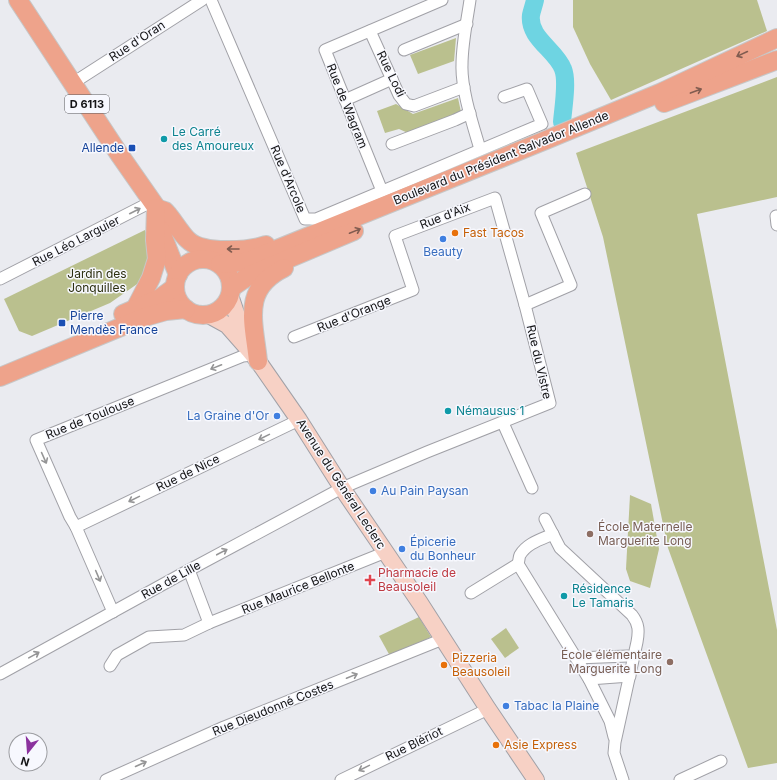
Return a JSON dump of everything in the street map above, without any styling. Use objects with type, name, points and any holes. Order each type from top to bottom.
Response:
[{"type":"main road","name":"D 6113","points":[[21,1],[73,83],[163,217],[175,239],[182,246],[201,259]]},
{"type":"main road","name":"Boulevard du Président Salvador Allende","points":[[201,259],[208,259],[220,264],[245,262],[662,92],[777,38]]},
{"type":"main road","name":"Boulevard du Président Salvador Allende","points":[[207,314],[215,312],[221,308],[231,292],[250,275],[676,98],[777,60]]},
{"type":"main road","points":[[154,205],[165,211],[188,240],[202,247],[215,249],[258,248],[322,224],[508,148],[546,140]]},
{"type":"main road","name":"D 6113","points":[[154,205],[160,232],[176,281]]},
{"type":"main road","points":[[135,309],[151,278],[157,260],[154,205]]},
{"type":"main road","points":[[253,355],[253,301],[259,287],[274,273],[312,256],[325,243]]},
{"type":"main road","points":[[0,365],[160,298],[176,281],[182,269],[187,264],[194,260],[201,259]]},
{"type":"main road","points":[[220,264],[228,274],[231,292]]},
{"type":"main road","points":[[176,281],[178,299],[186,309],[192,313],[207,314]]},
{"type":"main road","name":"Avenue du Général Leclerc","points":[[231,292],[238,319],[246,335],[253,355]]},
{"type":"main road","points":[[0,377],[145,317],[166,311],[186,309]]},
{"type":"main road","name":"Avenue du Général Leclerc","points":[[207,314],[227,325],[253,355],[299,420],[342,488],[386,552],[536,780]]},
{"type":"street","name":"Rue d'Oran","points":[[73,83],[202,0]]},
{"type":"street","name":"Rue d'Arcole","points":[[211,0],[304,218],[316,219],[542,124],[527,89],[504,97]]},
{"type":"street","name":"Rue de Wagram","points":[[382,191],[325,50],[442,0]]},
{"type":"street","points":[[470,0],[462,65],[464,87],[480,149]]},
{"type":"street","points":[[404,50],[467,24]]},
{"type":"street","name":"Rue Lodi","points":[[370,31],[399,95],[406,104],[414,106],[464,87]]},
{"type":"street","points":[[345,100],[392,79]]},
{"type":"street","points":[[392,144],[456,120],[470,113]]},
{"type":"street","points":[[525,305],[571,284],[541,213],[585,194]]},
{"type":"street","name":"Rue du Vistre","points":[[342,488],[550,403],[525,305],[495,198]]},
{"type":"street","name":"Rue d'Aix","points":[[413,290],[395,236],[495,198]]},
{"type":"street","name":"Rue Léo Larguier","points":[[0,279],[154,205]]},
{"type":"street","name":"Rue d'Orange","points":[[294,337],[413,290]]},
{"type":"street","name":"Rue de Toulouse","points":[[113,612],[36,440],[243,356],[253,355]]},
{"type":"street","name":"Rue de Nice","points":[[76,527],[299,420]]},
{"type":"street","points":[[503,423],[532,488]]},
{"type":"street","name":"Rue de Lille","points":[[0,674],[342,488]]},
{"type":"street","points":[[545,519],[560,548],[638,622],[639,632],[615,742],[614,753],[623,780]]},
{"type":"street","points":[[553,534],[535,541],[520,555],[518,564],[589,679],[610,721],[615,742]]},
{"type":"street","name":"Rue Maurice Bellonte","points":[[110,666],[117,655],[149,637],[184,635],[209,623],[386,552]]},
{"type":"street","points":[[471,593],[518,564]]},
{"type":"street","points":[[189,570],[209,623]]},
{"type":"street","name":"Rue Dieudonné Costes","points":[[106,780],[224,727],[443,639]]},
{"type":"street","points":[[576,658],[628,656]]},
{"type":"street","points":[[589,679],[630,676]]},
{"type":"street","name":"Rue Blériot","points":[[341,780],[488,709]]},
{"type":"street","points":[[680,780],[721,762]]},
{"type":"green space","points":[[573,0],[757,0],[767,31],[611,100],[590,64],[573,27]]},
{"type":"green space","points":[[456,38],[454,61],[418,74],[410,55]]},
{"type":"green space","points":[[777,77],[777,197],[697,214],[777,630],[777,763],[748,768],[668,548],[603,237],[576,153]]},
{"type":"green space","points":[[458,98],[461,112],[408,133],[399,129],[385,133],[377,111],[396,104],[413,114]]},
{"type":"green space","name":"Jardin des Jonquilles","points":[[145,230],[152,253],[140,282],[110,303],[32,336],[19,331],[4,299]]},
{"type":"green space","points":[[630,495],[651,504],[659,549],[650,588],[630,581],[626,569]]},
{"type":"green space","points":[[419,617],[431,637],[390,656],[379,636]]},
{"type":"green space","points":[[506,628],[519,648],[505,658],[491,639]]},
{"type":"waterway","points":[[535,0],[531,15],[531,23],[538,37],[555,56],[563,69],[565,88],[562,122]]},
{"type":"place","name":"Le Carré des Amoureux","points":[[164,139]]},
{"type":"place","name":"Allende","points":[[132,148]]},
{"type":"place","name":"Fast Tacos","points":[[455,233]]},
{"type":"place","name":"Beauty","points":[[443,239]]},
{"type":"place","name":"Pierre Mendès France","points":[[62,323]]},
{"type":"place","name":"Némausus 1","points":[[448,411]]},
{"type":"place","name":"La Graine d'Or","points":[[277,416]]},
{"type":"place","name":"Au Pain Paysan","points":[[373,491]]},
{"type":"place","name":"École Maternelle Marguerite Long","points":[[590,534]]},
{"type":"place","name":"Épicerie du Bonheur","points":[[402,549]]},
{"type":"place","name":"Pharmacie de Beausoleil","points":[[370,580]]},
{"type":"place","name":"Résidence Le Tamaris","points":[[564,596]]},
{"type":"place","name":"École élémentaire Marguerite Long","points":[[670,662]]},
{"type":"place","name":"Pizzeria Beausoleil","points":[[444,665]]},
{"type":"place","name":"Tabac la Plaine","points":[[506,706]]},
{"type":"place","name":"Asie Express","points":[[496,745]]}]
